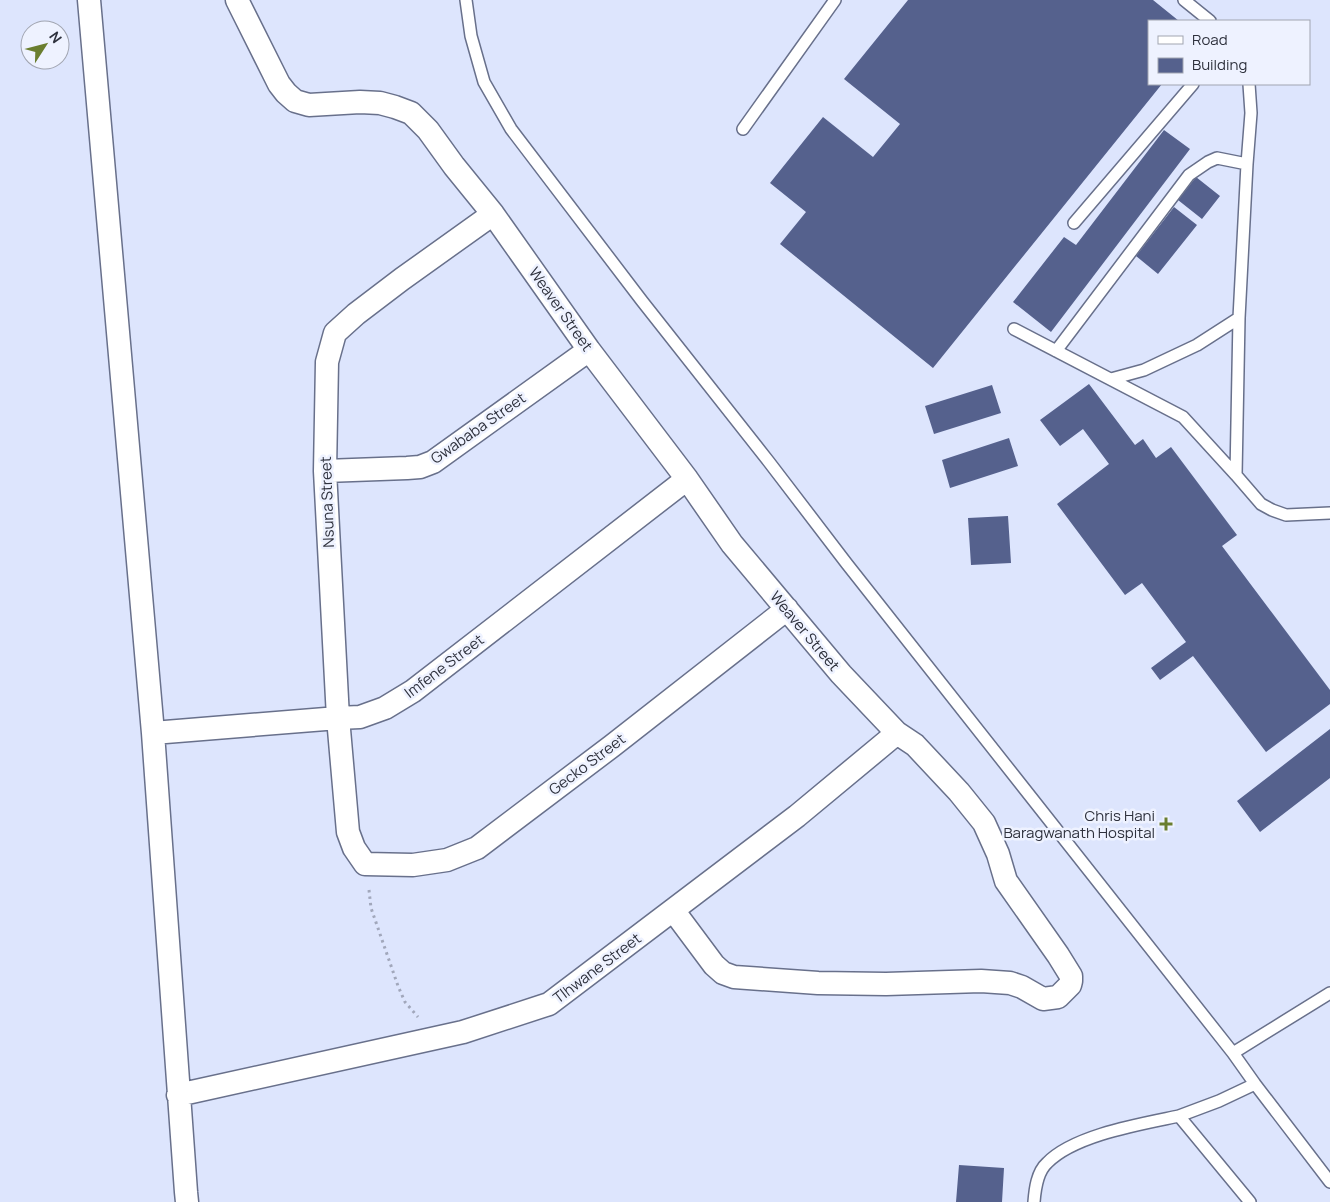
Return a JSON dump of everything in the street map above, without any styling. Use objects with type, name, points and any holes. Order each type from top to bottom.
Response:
[{"type":"street","points":[[89,0],[153,733],[187,1202]]},
{"type":"street","name":"Weaver Street","points":[[237,0],[279,84],[295,101],[309,105],[360,102],[380,103],[411,113],[428,130],[493,214],[589,350],[687,479],[732,544],[841,674],[898,733],[915,745],[959,792],[984,823],[998,854],[1006,881],[1071,976],[1070,985],[1058,997],[1043,999],[1022,987],[1010,983],[981,981],[886,984],[818,983],[734,977],[723,973],[714,965],[673,910]]},
{"type":"street","name":"Nsuna Street","points":[[365,864],[354,848],[348,832],[338,718],[324,471],[326,362],[335,334],[356,314],[493,214]]},
{"type":"street","name":"Gwababa Street","points":[[324,471],[420,467],[433,462],[589,350]]},
{"type":"street","name":"Imfene Street","points":[[153,733],[360,717],[385,708],[413,691],[687,479]]},
{"type":"street","name":"Gecko Street","points":[[365,864],[413,865],[447,860],[477,848],[612,746],[787,609]]},
{"type":"street","name":"Tlhwane Street","points":[[178,1095],[463,1032],[549,1004],[797,816],[898,733]]},
{"type":"lane","points":[[466,0],[472,36],[484,82],[511,129],[847,564],[1233,1053],[1330,1182]]},
{"type":"lane","points":[[743,129],[835,0]]},
{"type":"lane","points":[[1184,0],[1209,20]]},
{"type":"lane","points":[[1074,223],[1192,85]]},
{"type":"lane","points":[[1236,475],[1239,318],[1251,113],[1249,85]]},
{"type":"lane","points":[[1056,351],[1189,175],[1217,158],[1247,164]]},
{"type":"lane","points":[[1111,379],[1144,370],[1197,345],[1239,318]]},
{"type":"lane","points":[[1014,329],[1183,418],[1261,504],[1286,515],[1330,514]]},
{"type":"lane","points":[[1233,1053],[1330,993]]},
{"type":"lane","points":[[1034,1202],[1037,1180],[1045,1164],[1071,1145],[1127,1127],[1179,1116],[1219,1101],[1255,1084]]},
{"type":"lane","points":[[1179,1116],[1250,1202]]},
{"type":"path","points":[[365,864],[371,908],[398,986],[405,1002],[434,1038]]},
{"type":"building","points":[[908,0],[1153,0],[1178,20],[1148,20],[1148,85],[1161,85],[933,368],[780,244],[806,212],[770,183],[823,117],[873,157],[900,124],[844,79]]},
{"type":"building","points":[[1164,130],[1190,149],[1051,332],[1013,302],[1064,237],[1076,245]]},
{"type":"building","points":[[1196,177],[1220,196],[1202,219],[1178,200]]},
{"type":"building","points":[[1174,207],[1197,225],[1158,274],[1136,256]]},
{"type":"building","points":[[1089,384],[1135,445],[1143,439],[1156,458],[1171,447],[1237,535],[1222,546],[1330,690],[1330,704],[1266,752],[1193,656],[1160,680],[1151,668],[1186,642],[1142,583],[1125,595],[1057,504],[1109,464],[1083,429],[1060,446],[1040,420]]},
{"type":"building","points":[[992,385],[1001,413],[934,434],[925,406]]},
{"type":"building","points":[[1009,438],[1018,466],[950,488],[942,460]]},
{"type":"building","points":[[1008,516],[1011,563],[971,565],[968,518]]},
{"type":"building","points":[[1330,729],[1330,778],[1260,832],[1237,801]]},
{"type":"building","points":[[959,1165],[1004,1168],[1002,1202],[956,1202]]},
{"type":"place","name":"Chris Hani Baragwanath Hospital","points":[[1166,824]]}]
